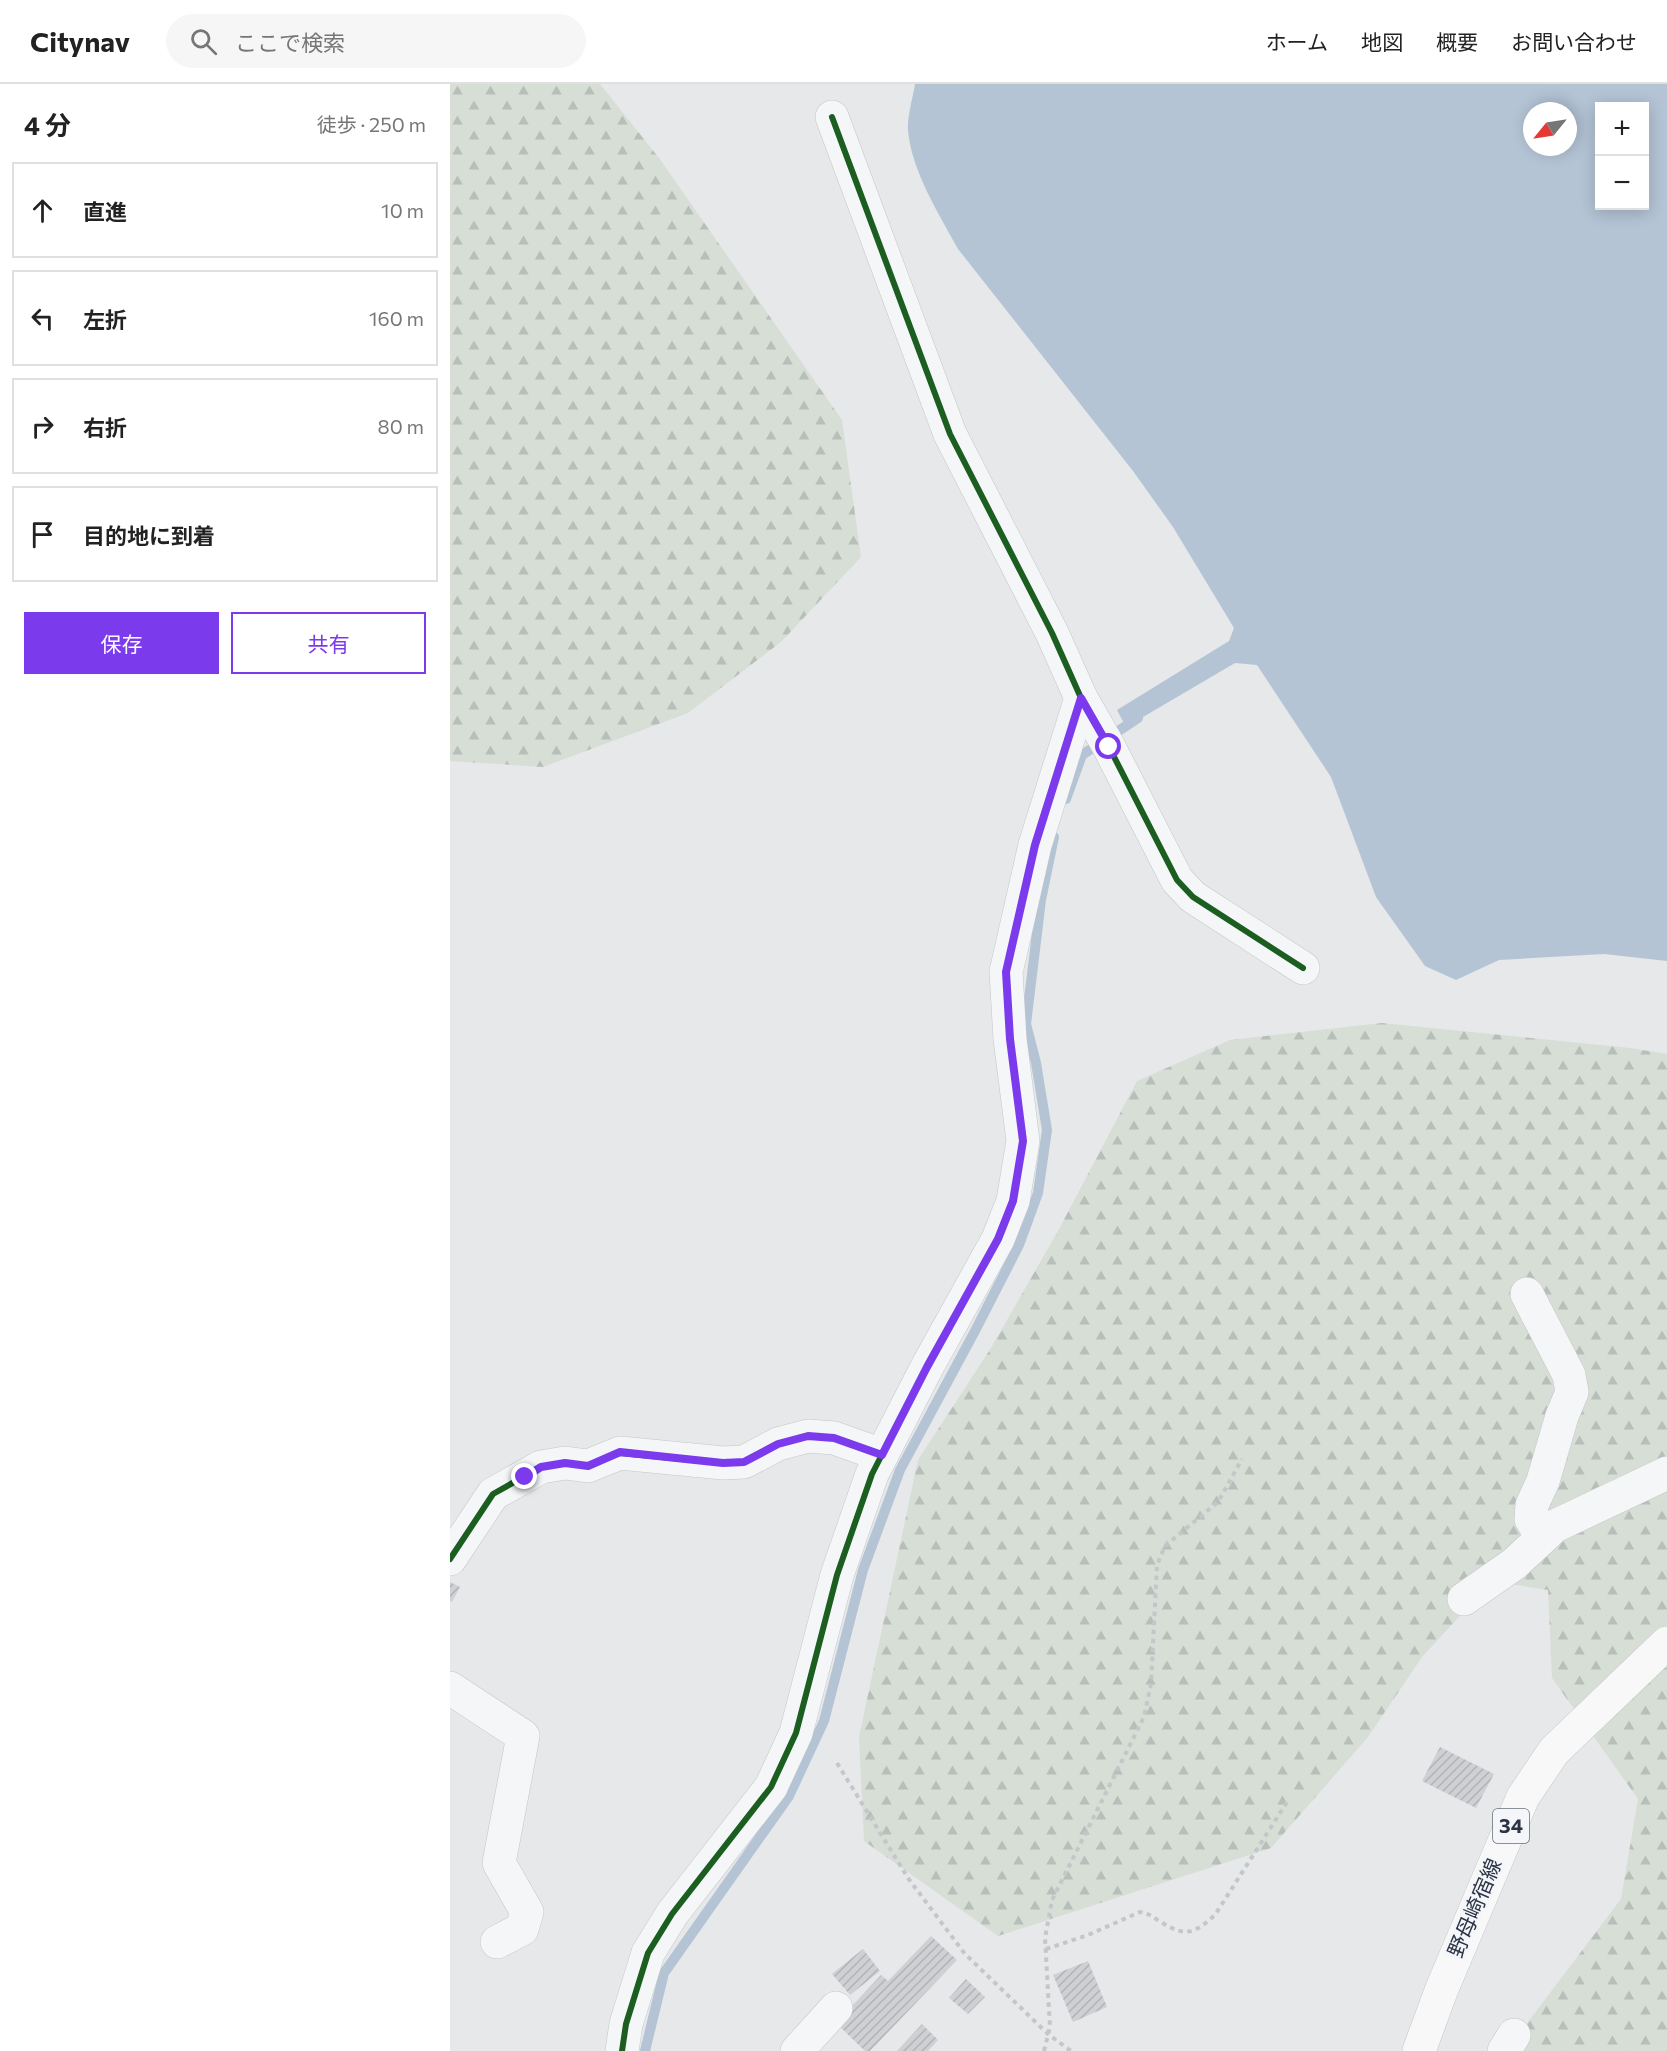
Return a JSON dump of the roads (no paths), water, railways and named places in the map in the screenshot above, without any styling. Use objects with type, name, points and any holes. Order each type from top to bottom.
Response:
[{"type":"main road","name":"野母崎宿線","points":[[1419,2051],[1445,1981],[1523,1797],[1554,1751],[1667,1642]]},
{"type":"street","points":[[832,117],[950,434],[1052,633],[1081,698],[1109,747],[1177,880],[1193,897],[1303,968]]},
{"type":"street","points":[[622,2051],[626,2024],[648,1953],[672,1914],[771,1787],[796,1733],[837,1575],[872,1474],[927,1367],[998,1239],[1013,1201],[1023,1141],[1010,1039],[1006,972],[1035,845],[1081,698]]},
{"type":"street","points":[[1527,1294],[1569,1375],[1572,1392],[1532,1506],[1531,1518],[1542,1538]]},
{"type":"street","points":[[450,1559],[493,1494],[541,1467],[565,1463],[588,1466],[620,1452],[723,1463],[744,1462],[778,1444],[808,1436],[834,1438],[882,1455]]},
{"type":"street","points":[[1464,1599],[1514,1564],[1555,1526],[1667,1473]]},
{"type":"street","points":[[450,1688],[523,1736],[500,1863],[527,1912],[522,1929],[497,1942]]},
{"type":"street","points":[[797,2051],[836,2008]]},
{"type":"water","points":[[915,84],[1667,84],[1667,961],[1604,954],[1499,960],[1456,980],[1425,966],[1376,897],[1331,777],[1257,665],[1235,663],[1126,727],[1117,710],[1229,641],[1234,628],[1173,527],[1133,471],[958,249],[914,161],[908,130]]},
{"type":"waterway","points":[[1066,799],[1082,755],[1138,718]]},
{"type":"waterway","points":[[645,2051],[664,1973],[789,1796],[824,1721],[863,1570],[900,1470],[1019,1245],[1038,1193],[1047,1130],[1036,1063],[1026,1024],[1041,900],[1054,837]]}]
